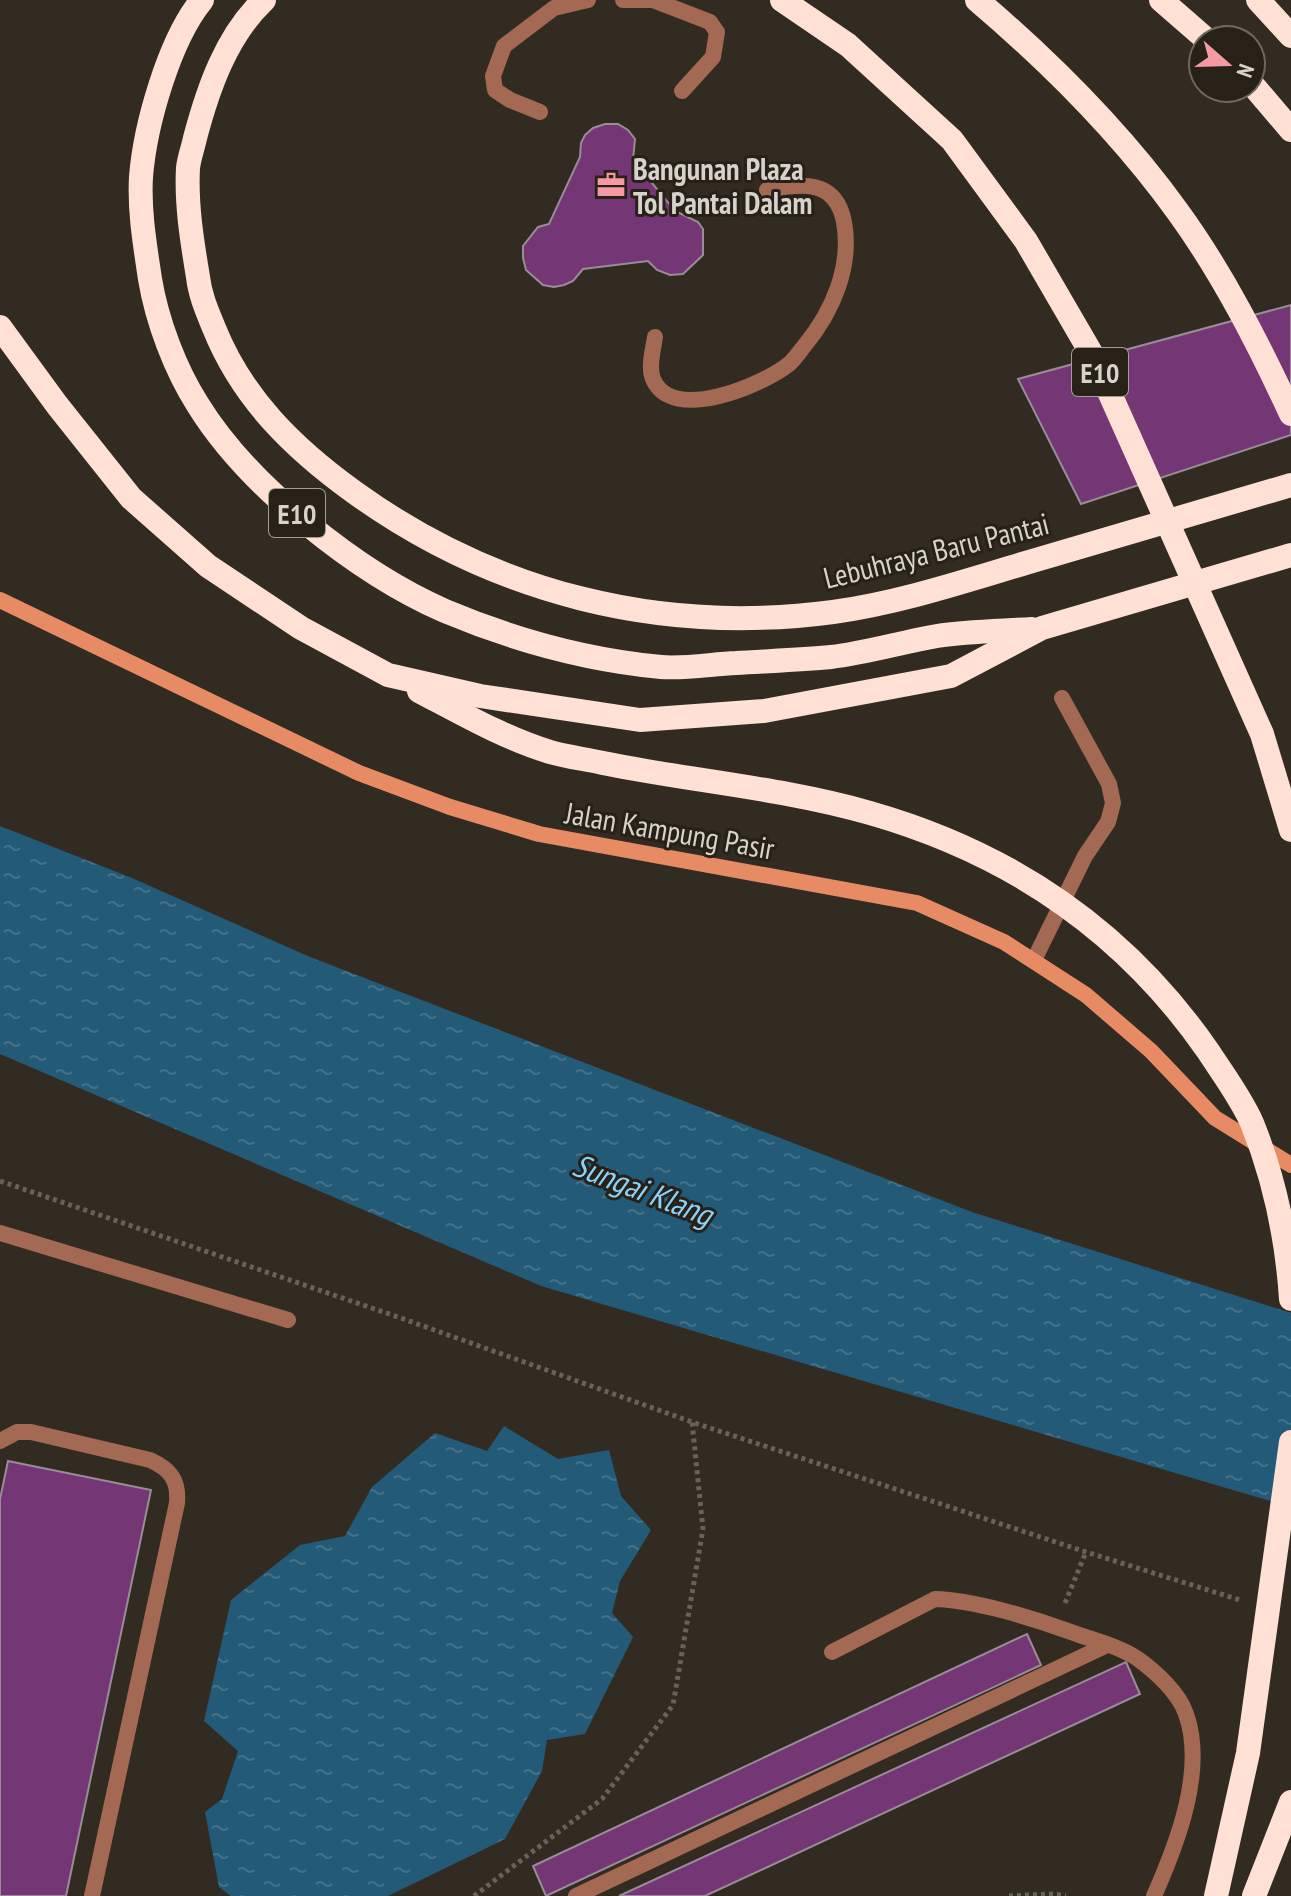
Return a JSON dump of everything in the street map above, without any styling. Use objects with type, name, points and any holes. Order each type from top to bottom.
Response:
[{"type":"highway","name":"E10","points":[[202,0],[166,66],[141,177],[143,234],[152,290],[170,346],[197,404],[227,445],[321,535],[380,577],[443,610],[510,635],[581,655],[664,667],[834,657],[941,635],[1042,628]]},
{"type":"highway","name":"Lebuhraya Baru Pantai","points":[[264,0],[250,13],[223,58],[205,100],[188,166],[191,234],[200,293],[227,361],[266,416],[318,466],[393,520],[504,576],[574,599],[647,613],[754,618],[833,612],[919,593],[1291,485]]},
{"type":"highway","name":"E10","points":[[782,0],[848,45],[952,140],[1026,241],[1100,371],[1262,734],[1291,830]]},
{"type":"highway","points":[[977,0],[1024,40],[1112,128],[1179,213],[1231,297],[1291,414]]},
{"type":"highway","points":[[1161,0],[1189,24]]},
{"type":"highway","points":[[1258,0],[1291,36]]},
{"type":"highway","points":[[1267,102],[1291,130]]},
{"type":"highway","name":"E10","points":[[0,327],[131,498],[208,566],[301,628],[388,675],[480,696],[640,720],[764,711],[951,676],[1042,628],[1291,555]]},
{"type":"highway","points":[[388,675],[488,727],[550,751],[641,771],[869,812],[995,860],[1055,898],[1109,938],[1185,1019],[1251,1120],[1274,1184],[1288,1256],[1291,1299]]},
{"type":"highway","points":[[1216,1896],[1248,1753],[1291,1442]]},
{"type":"highway","points":[[1254,1896],[1291,1802]]},
{"type":"street","name":"Jalan Kampung Pasir","points":[[0,600],[359,773],[450,807],[539,834],[917,903],[1004,942],[1086,995],[1140,1041],[1215,1118],[1291,1165]]},
{"type":"lane","points":[[540,112],[495,90],[493,76],[504,46],[554,8],[588,0]]},
{"type":"lane","points":[[623,0],[653,0],[710,22],[717,32],[713,57],[682,91]]},
{"type":"lane","points":[[655,337],[651,368],[660,391],[673,397],[714,398],[740,391],[790,363],[823,323],[840,281],[848,243],[842,212],[831,195],[817,186],[790,185],[767,190]]},
{"type":"lane","points":[[1034,960],[1085,856],[1108,822],[1113,803],[1109,784],[1062,698]]},
{"type":"lane","points":[[0,1233],[288,1320]]},
{"type":"lane","points":[[0,1441],[17,1432],[31,1432],[150,1460],[173,1475],[178,1489],[92,1896]]},
{"type":"lane","points":[[832,1652],[935,1599],[953,1599],[1056,1627],[1137,1658],[1165,1682],[1186,1712],[1193,1746],[1188,1795],[1175,1849],[1154,1896]]},
{"type":"lane","points":[[576,1896],[1107,1645]]},
{"type":"path","points":[[0,1181],[692,1422],[1247,1602]]},
{"type":"path","points":[[474,1896],[602,1799],[673,1705],[703,1529],[692,1422]]},
{"type":"path","points":[[1056,1627],[1086,1552]]},
{"type":"path","points":[[1009,1896],[1066,1896]]},
{"type":"water","name":"Sungai Klang","points":[[0,826],[132,878],[310,957],[972,1212],[1291,1313],[1291,1507],[541,1286],[0,1054]]},
{"type":"water","points":[[504,1426],[558,1459],[609,1450],[621,1496],[651,1530],[620,1581],[612,1613],[633,1637],[585,1734],[547,1740],[542,1771],[505,1839],[388,1896],[231,1896],[219,1887],[205,1812],[222,1799],[238,1751],[204,1721],[231,1600],[300,1545],[345,1536],[372,1487],[435,1433],[487,1451]]},
{"type":"building","name":"Bangunan Plaza Tol Pantai Dalam","points":[[605,124],[618,124],[628,130],[635,139],[633,160],[675,211],[698,222],[703,229],[703,255],[683,274],[670,275],[657,270],[648,261],[583,269],[573,281],[564,285],[543,285],[526,270],[523,246],[538,227],[549,224],[580,157],[585,135]]},
{"type":"building","points":[[1291,305],[1291,435],[1081,504],[1018,379]]},
{"type":"building","points":[[8,1461],[151,1490],[66,1896],[0,1896],[0,1499]]},
{"type":"building","points":[[1027,1634],[1041,1665],[546,1896],[533,1866]]},
{"type":"building","points":[[1126,1662],[1140,1694],[705,1896],[619,1896]]},
{"type":"place","name":"Bangunan Plaza Tol Pantai Dalam","points":[[611,185]]}]
